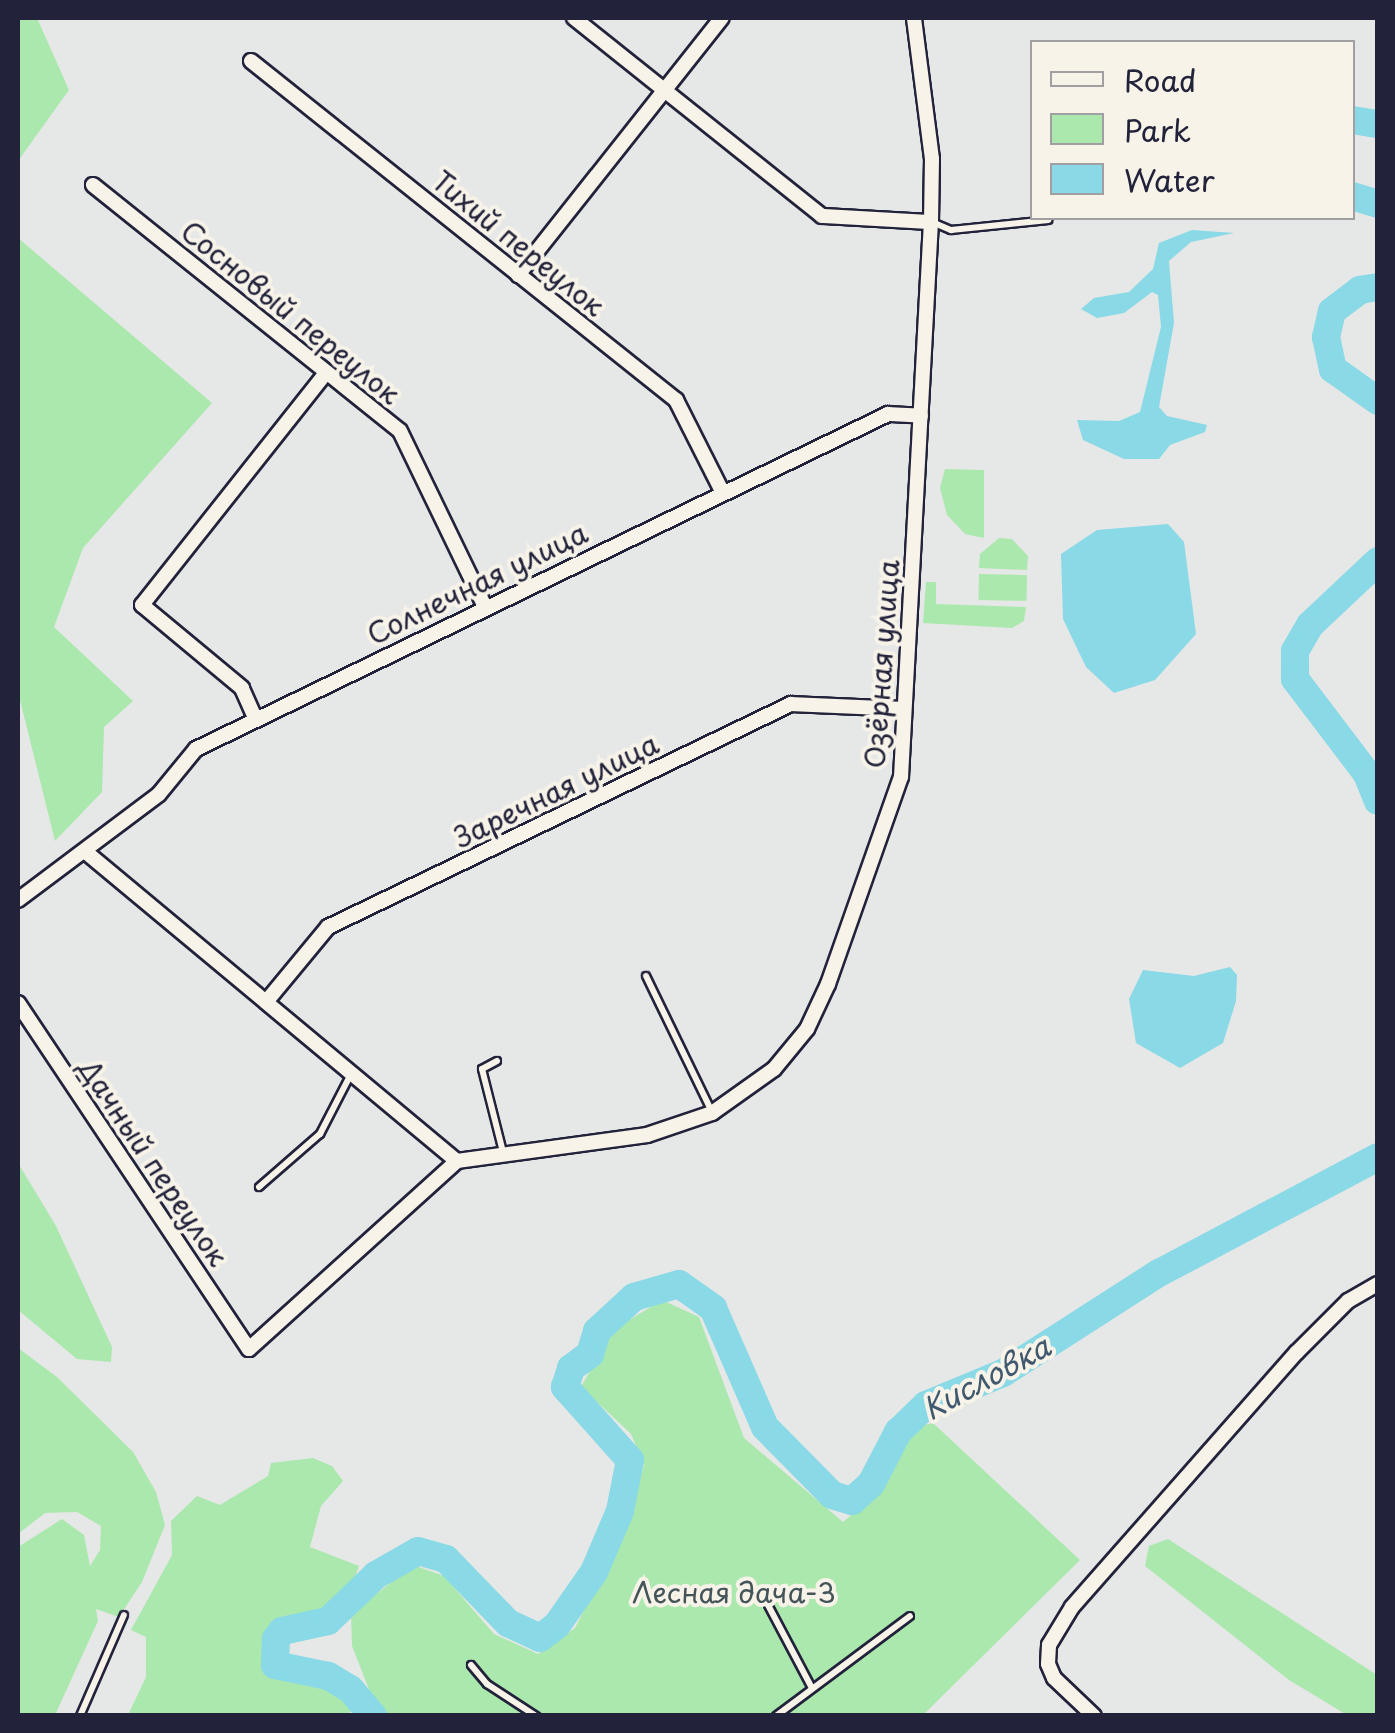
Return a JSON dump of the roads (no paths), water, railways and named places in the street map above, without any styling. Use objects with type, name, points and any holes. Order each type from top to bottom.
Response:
[{"type":"street","points":[[574,18],[822,216],[932,222]]},
{"type":"street","points":[[518,275],[722,18]]},
{"type":"street","name":"Озёрная улица","points":[[458,1161],[647,1135],[712,1114],[746,1095],[807,1029],[901,777],[932,222],[932,159],[914,18]]},
{"type":"street","name":"Тихий переулок","points":[[251,61],[676,400],[722,491]]},
{"type":"street","name":"Сосновый переулок","points":[[93,185],[400,431],[485,607]]},
{"type":"street","points":[[256,720],[242,688],[142,605],[326,373]]},
{"type":"street","name":"Солнечная улица","points":[[18,900],[87,853],[160,794],[196,749],[722,491],[888,414],[921,416]]},
{"type":"street","name":"Заречная улица","points":[[266,1002],[328,927],[791,704],[904,710]]},
{"type":"street","points":[[87,853],[458,1161]]},
{"type":"street","name":"Дачный переулок","points":[[18,1003],[250,1349],[458,1161]]},
{"type":"street","points":[[1094,1716],[1054,1678],[1048,1664],[1049,1645],[1072,1606],[1296,1353],[1348,1301],[1378,1284]]},
{"type":"lane","points":[[932,222],[951,230],[1048,220]]},
{"type":"lane","points":[[646,976],[712,1114]]},
{"type":"lane","points":[[497,1061],[482,1068],[504,1157]]},
{"type":"lane","points":[[259,1187],[320,1134],[352,1073]]},
{"type":"lane","points":[[768,1605],[812,1688]]},
{"type":"lane","points":[[80,1716],[124,1615]]},
{"type":"lane","points":[[776,1716],[910,1616]]},
{"type":"lane","points":[[471,1665],[487,1684],[536,1716]]},
{"type":"water","points":[[1192,230],[1234,233],[1191,242],[1169,261],[1174,323],[1159,407],[1167,416],[1207,425],[1205,432],[1170,445],[1159,459],[1124,459],[1083,440],[1077,420],[1119,421],[1140,412],[1161,327],[1158,295],[1152,292],[1124,313],[1097,318],[1081,309],[1094,298],[1129,292],[1153,269],[1159,243]]},
{"type":"water","points":[[1168,524],[1184,542],[1196,634],[1155,680],[1114,693],[1086,667],[1063,619],[1061,554],[1097,530]]},
{"type":"water","points":[[1230,967],[1237,975],[1236,1001],[1223,1043],[1180,1068],[1136,1043],[1129,999],[1143,970],[1194,976]]},
{"type":"waterway","name":"Кисловка","points":[[1355,120],[1378,124]]},
{"type":"waterway","name":"Кисловка","points":[[1355,197],[1378,204]]},
{"type":"waterway","name":"Кисловка","points":[[1378,287],[1360,290],[1332,311],[1326,337],[1333,369],[1378,401]]},
{"type":"waterway","name":"Кисловка","points":[[1378,561],[1310,625],[1295,651],[1295,679],[1367,774],[1378,801]]},
{"type":"waterway","name":"Кисловка","points":[[373,1716],[350,1689],[328,1676],[275,1665],[276,1639],[282,1631],[328,1621],[376,1575],[418,1551],[446,1559],[508,1623],[540,1638],[557,1625],[594,1572],[620,1511],[630,1460],[565,1387],[571,1368],[590,1354],[597,1331],[634,1297],[679,1284],[713,1308],[765,1427],[832,1495],[852,1501],[871,1484],[898,1432],[926,1405],[1003,1373],[1159,1273],[1378,1157]]},
{"type":"park label","name":"Лесная дача-3","points":[[734,1592]]}]
